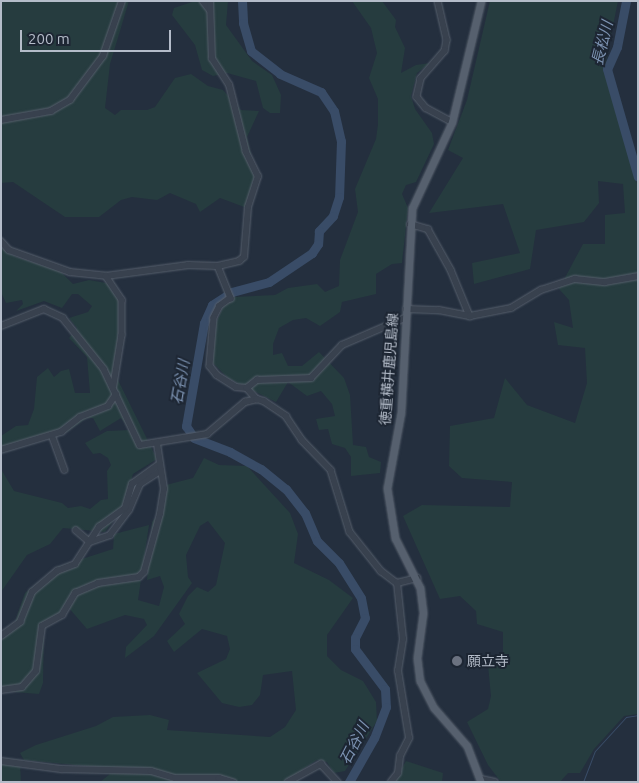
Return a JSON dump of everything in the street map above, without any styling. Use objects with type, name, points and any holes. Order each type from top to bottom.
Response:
[{"type":"main road","name":"徳重横井鹿児島線","points":[[481,1],[452,122],[417,193],[410,224],[401,412],[388,475],[387,504],[395,538],[418,578],[423,602],[417,650],[420,681],[430,702],[467,746],[481,780]]},
{"type":"street","points":[[1,120],[51,111],[70,100],[103,56],[122,1]]},
{"type":"street","points":[[203,1],[211,11]]},
{"type":"street","points":[[1,242],[9,250],[70,272],[106,276],[188,265],[218,266],[239,261],[244,257],[248,207],[258,177],[246,152],[229,85],[212,60],[210,1]]},
{"type":"street","points":[[438,1],[447,40],[445,51],[421,79],[418,97],[426,108],[452,122]]},
{"type":"street","points":[[410,224],[428,229],[452,270],[470,316]]},
{"type":"street","points":[[218,266],[231,298],[220,306],[214,318],[208,360],[217,375],[236,387],[247,388],[257,380],[311,378],[342,345],[405,318]]},
{"type":"street","points":[[106,276],[122,300],[121,342],[114,385]]},
{"type":"street","points":[[406,309],[439,310],[470,316],[511,308],[541,290],[575,279],[605,282],[638,276]]},
{"type":"street","points":[[1,326],[44,309],[58,313],[104,369],[114,385],[137,443],[157,444],[188,436],[198,436],[216,429],[240,405],[256,399]]},
{"type":"street","points":[[247,388],[256,399],[286,416],[302,440],[325,462],[334,478],[350,532],[381,571],[397,583],[403,639],[398,671],[409,738],[400,756],[398,774],[391,782]]},
{"type":"street","points":[[1,450],[52,434],[80,416],[108,406],[116,394]]},
{"type":"street","points":[[52,434],[65,470]]},
{"type":"street","points":[[1,690],[22,687],[36,671],[42,626],[62,616],[75,593],[98,583],[139,577],[144,572],[160,514],[164,489],[159,468],[157,444]]},
{"type":"street","points":[[1,636],[20,622],[32,592],[57,571],[75,564],[99,527],[125,508],[132,484],[159,468]]},
{"type":"street","points":[[90,542],[110,536],[129,510],[140,484],[159,468]]},
{"type":"street","points":[[76,530],[90,542]]},
{"type":"street","points":[[397,583],[418,578]]},
{"type":"street","points":[[1,761],[62,769],[152,772],[175,778],[218,778],[233,782]]},
{"type":"street","points":[[288,782],[321,764],[338,782]]},
{"type":"street","points":[[481,780],[495,782]]},
{"type":"green space","points":[[1,1],[129,1],[110,64],[105,108],[115,115],[121,110],[147,110],[155,107],[175,78],[191,74],[208,86],[223,90],[241,110],[259,111],[247,137],[256,176],[247,208],[220,198],[200,212],[196,204],[170,193],[157,200],[132,197],[121,200],[99,217],[65,217],[13,182],[1,183]]},
{"type":"green space","points":[[195,1],[228,1],[226,25],[252,61],[272,75],[281,95],[280,113],[270,113],[263,108],[256,81],[227,73],[213,76],[202,70],[195,45],[172,15],[174,8]]},
{"type":"green space","points":[[352,1],[382,1],[396,20],[395,27],[405,48],[401,73],[416,65],[430,63],[417,73],[411,96],[415,109],[432,133],[434,144],[416,182],[406,185],[402,194],[408,208],[402,263],[392,264],[376,274],[376,294],[342,302],[340,312],[320,326],[306,318],[293,320],[279,328],[273,344],[273,355],[282,353],[288,366],[302,366],[319,352],[344,378],[350,395],[353,445],[366,447],[369,457],[381,462],[380,473],[351,476],[351,457],[345,448],[332,444],[328,429],[319,430],[316,419],[335,416],[332,404],[321,391],[307,396],[288,382],[276,402],[228,378],[212,362],[215,325],[225,303],[233,297],[275,295],[288,288],[317,284],[325,292],[339,286],[340,260],[358,212],[355,189],[376,139],[378,124],[378,99],[369,78],[377,53],[371,28]]},
{"type":"green space","points":[[490,1],[618,1],[604,70],[638,187],[638,714],[624,716],[594,749],[580,773],[568,773],[560,782],[501,782],[488,765],[467,722],[488,709],[491,696],[488,665],[503,657],[503,632],[477,624],[476,611],[460,596],[440,599],[403,516],[422,505],[510,507],[512,482],[462,478],[449,466],[450,426],[494,418],[505,378],[527,405],[575,423],[587,383],[585,348],[558,345],[554,322],[573,328],[569,300],[559,289],[583,244],[605,244],[605,215],[625,213],[623,184],[598,181],[599,203],[584,222],[536,230],[530,269],[474,284],[472,263],[520,253],[503,204],[429,213],[463,158],[448,150],[467,100]]},
{"type":"green space","points":[[1,248],[16,257],[60,271],[73,284],[89,280],[112,284],[120,298],[123,313],[114,372],[157,459],[133,474],[124,505],[105,532],[63,528],[50,544],[27,555],[1,592],[1,469],[14,491],[62,503],[68,508],[81,506],[90,509],[101,500],[108,499],[107,471],[111,465],[108,458],[100,453],[93,454],[85,443],[107,431],[130,430],[121,418],[100,431],[93,418],[87,418],[64,434],[52,433],[1,450],[1,436],[16,426],[28,425],[34,409],[37,377],[48,368],[54,377],[61,371],[69,369],[75,393],[90,393],[87,357],[69,338],[77,328],[69,318],[88,312],[92,306],[78,294],[72,294],[62,308],[44,301],[16,311],[23,304],[22,300],[6,303],[1,292]]},
{"type":"green space","points":[[204,458],[219,465],[247,466],[290,513],[298,534],[294,563],[329,580],[353,598],[327,635],[327,656],[341,670],[363,681],[376,702],[377,721],[345,771],[334,773],[327,762],[317,760],[303,769],[298,782],[100,782],[110,774],[107,768],[24,760],[20,753],[36,745],[96,726],[113,717],[150,715],[169,720],[167,730],[270,737],[285,727],[296,710],[292,671],[263,675],[260,695],[252,705],[239,707],[222,703],[197,673],[226,659],[230,649],[227,636],[202,629],[174,652],[167,641],[185,624],[179,614],[188,596],[197,587],[208,592],[216,585],[225,543],[208,521],[200,526],[186,555],[188,577],[192,583],[154,636],[125,658],[126,647],[147,625],[144,619],[125,615],[87,629],[68,607],[44,627],[43,683],[39,694],[1,691],[1,638],[15,621],[25,593],[57,567],[113,549],[114,534],[149,525],[138,600],[159,606],[164,587],[160,576],[147,580],[152,522],[159,513],[166,485],[193,478]]},
{"type":"green space","points":[[406,761],[443,773],[442,782],[394,782]]},
{"type":"green space","points":[[1,763],[20,763],[21,782],[1,782]]},
{"type":"waterway","name":"石谷川","points":[[242,1],[243,23],[251,51],[280,74],[321,92],[334,111],[341,141],[339,197],[333,216],[319,231],[318,244],[312,253],[269,282],[232,292],[212,305],[204,323],[186,426],[194,438],[230,452],[261,469],[286,489],[305,513],[317,541],[339,563],[361,598],[365,618],[355,638],[355,649],[385,689],[386,707],[374,738],[349,782]]},
{"type":"waterway","name":"長松川","points":[[626,1],[617,47],[607,69],[638,177]]},
{"type":"waterway","points":[[583,782],[595,751],[626,717],[638,715]]},
{"type":"place","name":"願立寺","points":[[457,661]]}]
